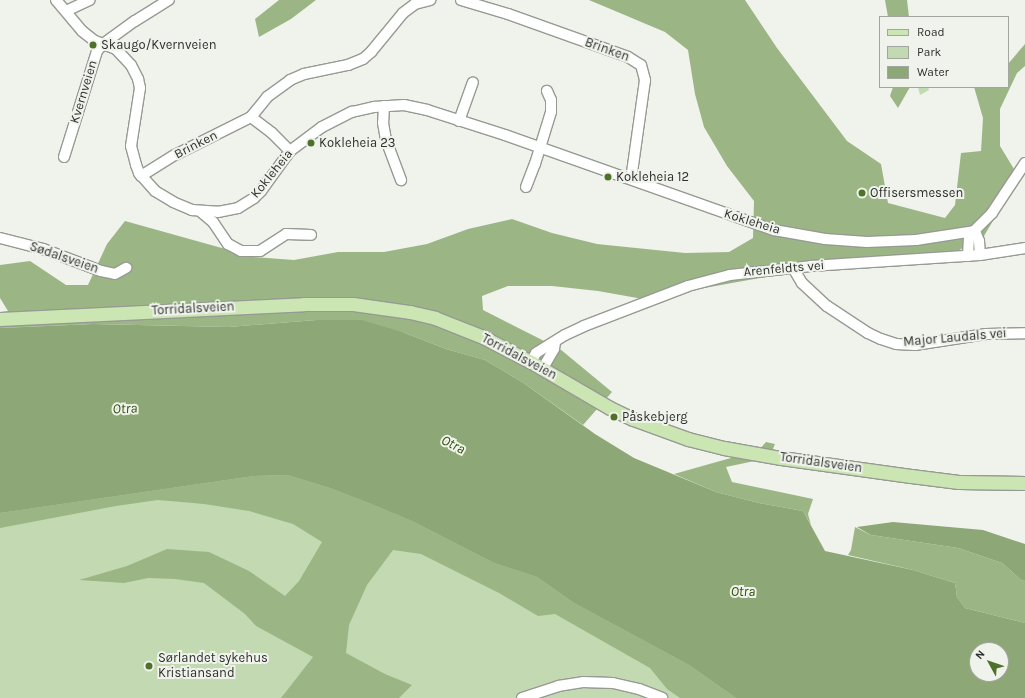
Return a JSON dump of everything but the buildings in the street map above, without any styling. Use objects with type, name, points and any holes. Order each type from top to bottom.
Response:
[{"type":"main road","name":"Torridalsveien","points":[[0,319],[264,305],[352,304],[410,312],[430,316],[483,337],[543,368],[592,398],[633,419],[712,446],[781,458],[960,482],[1025,483]]},
{"type":"street","name":"Kvernveien","points":[[56,0],[66,10],[82,31],[95,41],[103,44],[94,58],[64,157]]},
{"type":"street","points":[[66,10],[90,0]]},
{"type":"street","points":[[103,44],[169,0]]},
{"type":"street","name":"Brinken","points":[[142,176],[175,156],[251,117],[267,96],[290,80],[304,74],[348,65],[362,59],[371,52],[403,13],[415,4],[430,0]]},
{"type":"street","name":"Brinken","points":[[461,0],[521,19],[620,54],[640,65],[645,80],[631,179]]},
{"type":"street","name":"Kokleheia","points":[[103,44],[121,54],[131,65],[138,79],[140,97],[131,146],[136,165],[142,176],[155,191],[163,197],[183,207],[201,212],[228,211],[238,208],[254,198],[290,151],[322,127],[352,112],[384,106],[413,107],[459,120],[631,179],[753,224],[800,235],[845,241],[897,241],[975,231]]},
{"type":"street","points":[[459,120],[473,82]]},
{"type":"street","points":[[526,187],[551,112],[551,100],[547,91]]},
{"type":"street","points":[[384,106],[383,123],[386,140],[402,180]]},
{"type":"street","points":[[251,117],[265,126],[290,151]]},
{"type":"street","points":[[968,256],[969,236],[992,213],[1025,163]]},
{"type":"street","name":"Kokleheia","points":[[201,212],[213,222],[228,244],[241,251],[260,251],[286,234],[311,235]]},
{"type":"street","points":[[975,231],[979,241],[980,255]]},
{"type":"street","name":"Sødalsveien","points":[[0,238],[43,249],[115,274],[126,268]]},
{"type":"street","name":"Arenfeldts vei","points":[[531,362],[536,353],[555,343],[565,335],[584,326],[688,286],[730,275],[793,268],[980,255],[1025,248]]},
{"type":"street","name":"Major Laudals vei","points":[[793,268],[802,283],[824,303],[848,321],[888,342],[915,345],[986,334],[1025,333]]},
{"type":"street","points":[[543,368],[554,349],[555,343]]},
{"type":"street","points":[[522,698],[558,686],[582,682],[613,683],[640,688],[662,698]]},
{"type":"green space","points":[[918,88],[928,88],[929,90],[920,95]]},
{"type":"green space","points":[[270,436],[973,698],[0,698],[0,459]]},
{"type":"shaded area","points":[[279,0],[316,0],[291,19],[259,37],[255,19]]},
{"type":"shaded area","points":[[589,0],[745,0],[777,48],[847,141],[881,164],[888,203],[945,218],[955,205],[961,153],[981,151],[983,118],[974,88],[1009,88],[1009,63],[1025,44],[1025,66],[1017,73],[1000,109],[1000,146],[1017,174],[1007,197],[984,236],[956,252],[777,275],[643,299],[598,291],[552,286],[508,286],[482,296],[483,310],[560,349],[612,392],[583,425],[522,382],[485,360],[446,349],[405,333],[316,320],[228,327],[93,324],[0,328],[0,315],[8,311],[0,298],[0,265],[30,261],[66,285],[88,285],[107,244],[125,221],[254,257],[294,260],[338,252],[384,252],[427,244],[468,229],[512,219],[552,233],[597,244],[685,253],[729,252],[753,238],[754,201],[727,166],[704,127],[695,94],[688,50],[665,32]]},
{"type":"shaded area","points":[[885,0],[907,0],[909,16],[888,16]]},
{"type":"shaded area","points":[[893,88],[909,88],[898,108],[890,96]]},
{"type":"shaded area","points":[[766,442],[775,444],[769,458],[726,467],[732,482],[813,499],[808,514],[811,525],[803,511],[759,503],[716,492],[674,474],[759,450]]},
{"type":"shaded area","points":[[287,475],[330,488],[371,504],[412,521],[494,563],[537,577],[574,603],[689,665],[736,698],[680,698],[667,689],[650,668],[555,614],[538,616],[499,593],[421,554],[393,550],[367,585],[349,625],[346,653],[385,674],[412,685],[399,698],[281,698],[313,657],[256,626],[245,614],[204,583],[175,579],[148,578],[124,583],[79,580],[127,566],[167,549],[209,552],[249,571],[285,596],[299,581],[322,542],[293,524],[249,511],[204,504],[158,500],[116,506],[0,528],[0,513],[254,476]]},
{"type":"shaded area","points":[[855,527],[871,535],[958,548],[1002,563],[1021,580],[1025,581],[1025,623],[965,608],[957,597],[955,583],[913,570],[848,555],[851,550]]},
{"type":"water","name":"Otra","points":[[316,320],[362,320],[405,333],[446,349],[485,360],[522,382],[595,434],[634,458],[716,492],[759,503],[803,511],[825,551],[913,570],[955,583],[957,597],[965,608],[1025,623],[1025,698],[736,698],[689,665],[574,603],[537,577],[494,563],[412,521],[371,504],[330,488],[287,475],[254,476],[0,513],[0,328],[93,324],[228,327]]},
{"type":"water","points":[[893,522],[983,530],[1025,544],[1025,581],[1021,580],[1002,563],[958,548],[871,535],[857,527]]},
{"type":"place","name":"Skaugo/Kvernveien","points":[[93,45]]},
{"type":"place","name":"Kokleheia 23","points":[[311,143]]},
{"type":"place","name":"Kokleheia 12","points":[[608,177]]},
{"type":"place","name":"Offisersmessen","points":[[862,193]]},
{"type":"place","name":"Påskebjerg","points":[[614,417]]},
{"type":"place","name":"Sørlandet sykehus Kristiansand","points":[[149,666]]}]
